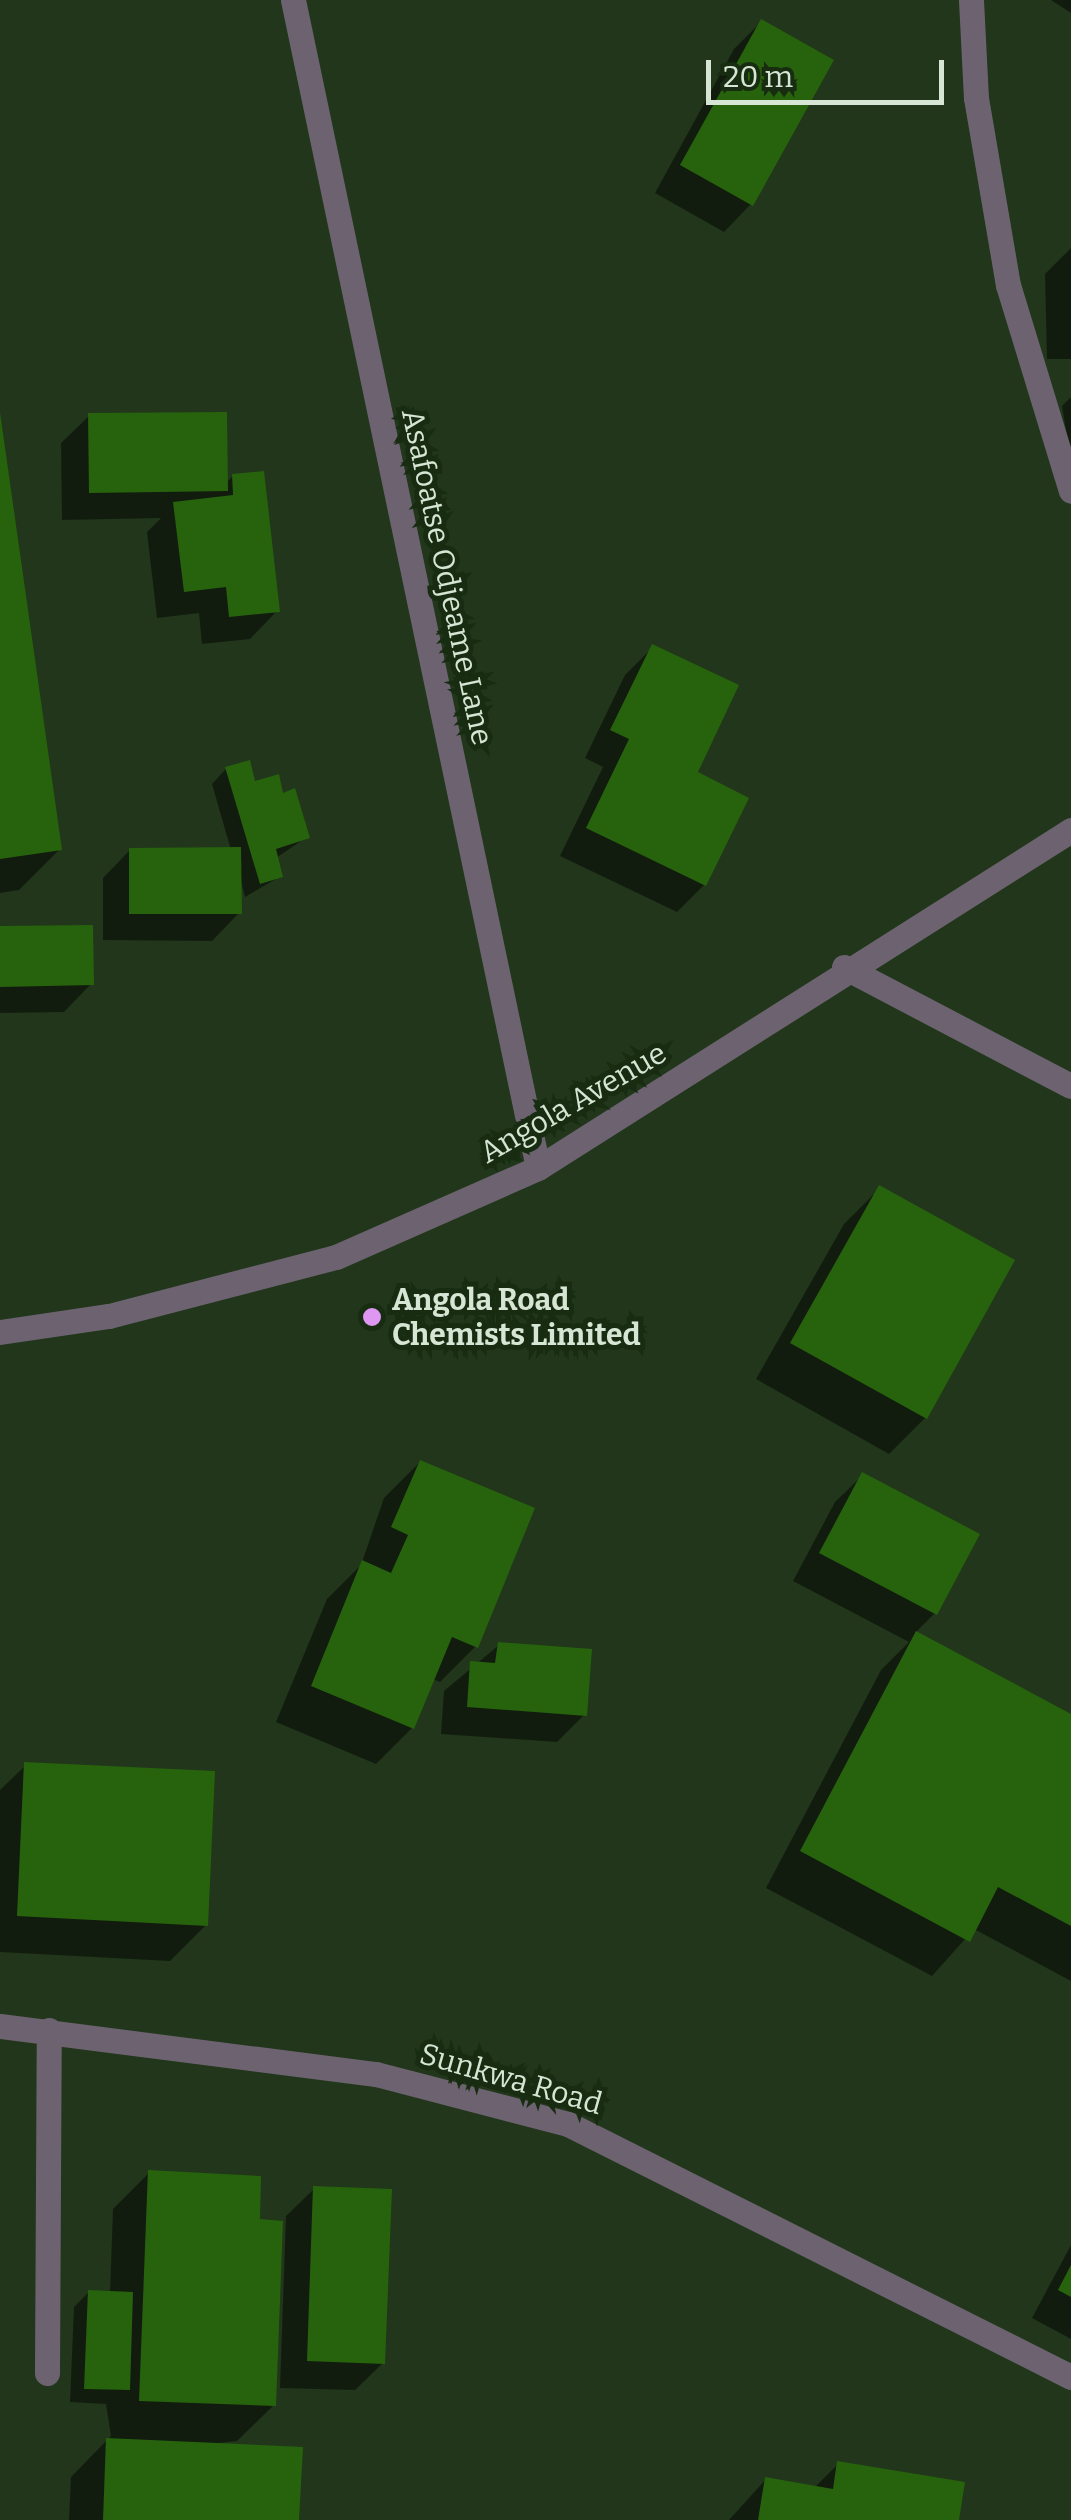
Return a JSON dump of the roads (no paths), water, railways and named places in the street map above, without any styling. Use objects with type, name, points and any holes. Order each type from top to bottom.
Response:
[{"type":"street","name":"Asafoatse Odjeame Lane","points":[[293,0],[538,1168]]},
{"type":"street","points":[[971,0],[976,98],[1008,286],[1071,491]]},
{"type":"street","name":"Angola Avenue","points":[[0,1332],[108,1316],[336,1257],[538,1168],[844,967],[1071,830]]},
{"type":"street","points":[[844,967],[1071,1086]]},
{"type":"street","name":"Sunkwa Road","points":[[0,2026],[376,2074],[568,2124],[1071,2377]]},
{"type":"street","points":[[47,2374],[49,2030]]},
{"type":"place","name":"Angola Road Chemists Limited","points":[[372,1317]]}]
